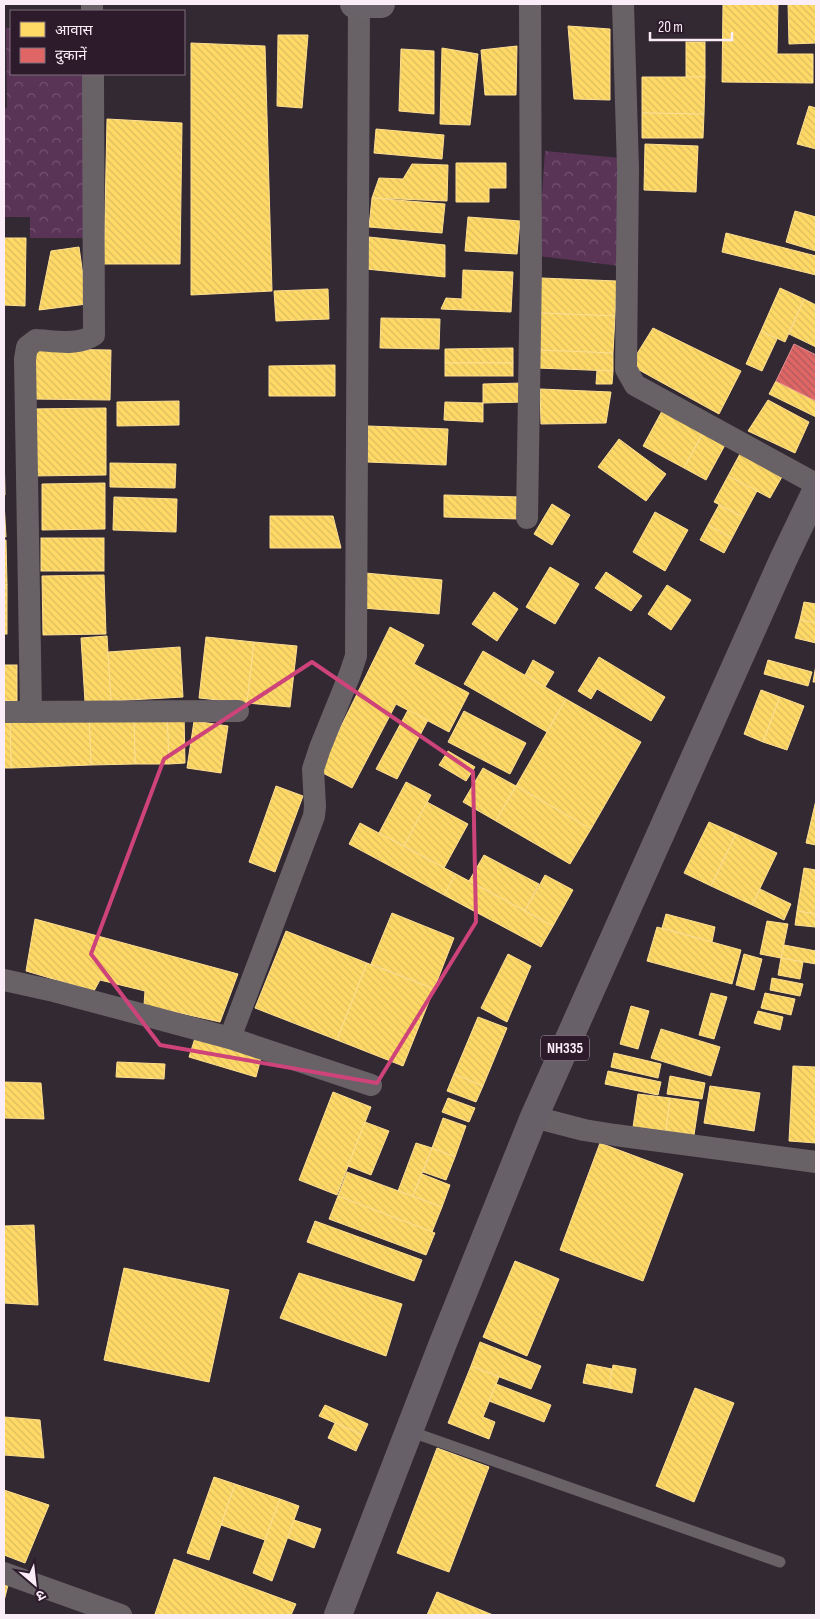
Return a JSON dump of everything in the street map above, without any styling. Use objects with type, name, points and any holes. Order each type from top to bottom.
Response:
[{"type":"highway","name":"NH335","points":[[338,1615],[534,1117],[783,560],[816,492]]},
{"type":"main road","points":[[354,4],[381,4]]},
{"type":"street","points":[[230,1038],[314,816],[313,769],[356,656],[359,4]]},
{"type":"street","points":[[527,518],[532,123],[530,4]]},
{"type":"street","points":[[623,4],[628,169],[626,369],[635,385],[816,484]]},
{"type":"street","points":[[31,712],[25,359],[27,347],[36,340],[76,342],[86,340],[94,335],[93,75]]},
{"type":"street","points":[[4,712],[238,711]]},
{"type":"street","points":[[4,980],[64,993],[230,1038],[371,1085]]},
{"type":"street","points":[[534,1117],[584,1130],[615,1135],[816,1162]]},
{"type":"street","points":[[4,1573],[121,1615]]},
{"type":"lane","points":[[409,1431],[780,1562]]},
{"type":"highlighted area","points":[[312,662],[473,772],[476,922],[377,1083],[160,1045],[91,954],[164,759]]},
{"type":"green space","points":[[6,28],[10,28],[10,75],[84,75],[85,238],[30,238],[30,217],[4,217],[4,109],[7,108]]},
{"type":"green space","points":[[545,151],[631,159],[628,267],[538,256]]},
{"type":"building: आवास","points":[[723,4],[778,4],[777,54],[813,54],[813,83],[722,82]]},
{"type":"building: आवास","points":[[788,4],[816,4],[816,43],[789,44]]},
{"type":"building: आवास","points":[[568,26],[610,29],[610,100],[574,99]]},
{"type":"building: आवास","points":[[278,35],[308,35],[302,108],[277,106]]},
{"type":"building: आवास","points":[[686,42],[705,42],[705,77],[686,77]]},
{"type":"building: आवास","points":[[191,43],[265,46],[272,291],[191,295]]},
{"type":"building: आवास","points":[[517,46],[516,95],[485,95],[481,50]]},
{"type":"building: आवास","points":[[442,48],[478,54],[470,125],[440,124]]},
{"type":"building: आवास","points":[[401,49],[434,51],[434,114],[399,111]]},
{"type":"building: आवास","points":[[642,77],[705,77],[704,114],[642,113]]},
{"type":"building: आवास","points":[[809,106],[816,108],[816,149],[797,144]]},
{"type":"building: आवास","points":[[642,113],[704,114],[703,138],[642,138]]},
{"type":"building: आवास","points":[[107,119],[182,123],[180,264],[104,264]]},
{"type":"building: आवास","points":[[376,129],[444,135],[442,159],[374,153]]},
{"type":"building: आवास","points":[[645,144],[698,146],[696,192],[644,190]]},
{"type":"building: आवास","points":[[456,163],[506,163],[506,188],[489,188],[489,202],[456,202]]},
{"type":"building: आवास","points":[[412,164],[448,165],[447,201],[372,198],[379,178],[403,179]]},
{"type":"building: आवास","points":[[372,198],[445,204],[442,233],[369,227]]},
{"type":"building: आवास","points":[[795,211],[816,217],[816,251],[786,242]]},
{"type":"building: आवास","points":[[468,217],[520,221],[517,254],[465,251]]},
{"type":"building: आवास","points":[[726,233],[816,256],[816,275],[722,252]]},
{"type":"building: आवास","points":[[369,237],[445,245],[445,277],[366,269]]},
{"type":"building: आवास","points":[[4,238],[26,238],[25,306],[4,305]]},
{"type":"building: आवास","points":[[79,247],[87,304],[39,310],[51,251]]},
{"type":"building: आवास","points":[[463,270],[513,272],[511,312],[441,309],[446,298],[462,299]]},
{"type":"building: आवास","points":[[541,278],[617,281],[615,316],[540,313]]},
{"type":"building: आवास","points":[[780,288],[804,299],[785,342],[761,331]]},
{"type":"building: आवास","points":[[328,289],[329,319],[276,321],[274,291]]},
{"type":"building: आवास","points":[[804,299],[816,305],[816,347],[789,334]]},
{"type":"building: आवास","points":[[540,313],[615,316],[613,353],[538,350]]},
{"type":"building: आवास","points":[[381,318],[440,319],[439,349],[380,348]]},
{"type":"building: आवास","points":[[653,328],[741,371],[719,414],[630,365]]},
{"type":"building: आवास","points":[[761,331],[777,339],[762,371],[746,364]]},
{"type":"building: आवास","points":[[513,348],[513,363],[445,363],[445,349]]},
{"type":"building: आवास","points":[[32,349],[111,350],[110,400],[31,399]]},
{"type":"building: आवास","points":[[538,350],[613,353],[613,371],[537,368]]},
{"type":"building: आवास","points":[[445,363],[513,363],[513,376],[445,376]]},
{"type":"building: आवास","points":[[335,365],[335,396],[269,396],[269,366]]},
{"type":"building: आवास","points":[[597,370],[613,371],[612,384],[596,384]]},
{"type":"building: आवास","points":[[776,381],[816,401],[816,417],[769,394]]},
{"type":"building: आवास","points":[[524,383],[524,402],[483,403],[483,384]]},
{"type":"building: आवास","points":[[540,389],[611,392],[606,423],[541,424]]},
{"type":"building: आवास","points":[[768,400],[809,422],[795,453],[748,431]]},
{"type":"building: आवास","points":[[179,401],[179,425],[117,426],[117,402]]},
{"type":"building: आवास","points":[[445,402],[483,403],[483,422],[444,420]]},
{"type":"building: आवास","points":[[106,408],[106,475],[30,476],[30,409]]},
{"type":"building: आवास","points":[[662,411],[703,433],[684,468],[643,446]]},
{"type":"building: आवास","points":[[368,426],[448,429],[446,465],[367,462]]},
{"type":"building: आवास","points":[[703,433],[725,445],[706,480],[684,468]]},
{"type":"building: आवास","points":[[619,439],[666,474],[646,501],[598,467]]},
{"type":"building: आवास","points":[[4,450],[5,495],[4,495]]},
{"type":"building: आवास","points":[[741,452],[783,475],[770,498],[728,476]]},
{"type":"building: आवास","points":[[110,463],[176,464],[175,488],[110,487]]},
{"type":"building: आवास","points":[[728,476],[757,491],[743,517],[714,502]]},
{"type":"building: आवास","points":[[105,483],[105,529],[42,530],[42,484]]},
{"type":"building: आवास","points":[[444,495],[521,497],[520,519],[444,517]]},
{"type":"building: आवास","points":[[114,497],[177,499],[176,532],[113,530]]},
{"type":"building: आवास","points":[[4,502],[6,537],[4,537]]},
{"type":"building: आवास","points":[[552,504],[570,515],[552,545],[534,534]]},
{"type":"building: आवास","points":[[719,505],[743,517],[732,538],[708,525]]},
{"type":"building: आवास","points":[[655,512],[688,530],[665,571],[633,552]]},
{"type":"building: आवास","points":[[270,516],[333,516],[341,548],[270,548]]},
{"type":"building: आवास","points":[[708,525],[732,538],[724,553],[700,540]]},
{"type":"building: आवास","points":[[41,538],[104,538],[104,571],[41,571]]},
{"type":"building: आवास","points":[[4,540],[6,540],[7,585],[4,585]]},
{"type":"building: आवास","points":[[550,567],[579,584],[555,624],[526,607]]},
{"type":"building: आवास","points":[[606,572],[642,596],[631,611],[595,588]]},
{"type":"building: आवास","points":[[365,573],[442,580],[439,614],[362,608]]},
{"type":"building: आवास","points":[[104,575],[106,634],[43,635],[42,576]]},
{"type":"building: आवास","points":[[4,585],[7,585],[7,634],[4,634]]},
{"type":"building: आवास","points":[[667,585],[691,600],[671,630],[648,614]]},
{"type":"building: आवास","points":[[494,592],[518,609],[497,641],[472,624]]},
{"type":"building: आवास","points":[[804,602],[816,604],[816,623],[800,620]]},
{"type":"building: आवास","points":[[800,620],[816,623],[816,643],[795,638]]},
{"type":"building: आवास","points":[[390,627],[424,645],[414,664],[469,693],[449,732],[396,704],[352,788],[319,771]]},
{"type":"building: आवास","points":[[107,636],[111,701],[85,702],[81,638]]},
{"type":"building: आवास","points":[[206,637],[254,642],[247,703],[199,698]]},
{"type":"building: आवास","points":[[254,642],[297,646],[290,707],[247,703]]},
{"type":"building: आवास","points":[[180,647],[183,697],[111,701],[108,652]]},
{"type":"building: आवास","points":[[483,651],[566,699],[547,732],[464,684]]},
{"type":"building: आवास","points":[[599,657],[665,697],[651,721],[597,689],[591,699],[578,691]]},
{"type":"building: आवास","points":[[533,660],[554,672],[545,687],[525,675]]},
{"type":"building: आवास","points":[[768,660],[812,672],[808,686],[764,674]]},
{"type":"building: आवास","points":[[4,665],[17,665],[17,701],[4,701]]},
{"type":"building: आवास","points":[[816,665],[816,682],[813,682]]},
{"type":"building: आवास","points":[[761,690],[780,697],[763,742],[744,734]]},
{"type":"building: आवास","points":[[780,697],[804,706],[787,750],[763,742]]},
{"type":"building: आवास","points":[[566,699],[641,742],[591,829],[516,786]]},
{"type":"building: आवास","points":[[408,710],[428,720],[397,779],[376,769]]},
{"type":"building: आवास","points":[[464,711],[526,743],[510,774],[448,742]]},
{"type":"building: आवास","points":[[167,714],[184,714],[185,763],[169,764]]},
{"type":"building: आवास","points":[[167,714],[169,764],[135,764],[134,715]]},
{"type":"building: आवास","points":[[134,715],[135,764],[91,765],[89,716]]},
{"type":"building: आवास","points":[[89,716],[91,765],[11,768],[10,718]]},
{"type":"building: आवास","points":[[4,718],[10,718],[11,768],[4,768]]},
{"type":"building: आवास","points":[[194,721],[228,726],[221,773],[187,768]]},
{"type":"building: आवास","points":[[448,751],[475,767],[466,781],[439,765]]},
{"type":"building: आवास","points":[[483,768],[516,786],[496,821],[463,802]]},
{"type":"building: आवास","points":[[406,782],[431,795],[404,846],[379,833]]},
{"type":"building: आवास","points":[[276,786],[303,796],[275,872],[249,862]]},
{"type":"building: आवास","points":[[516,786],[591,829],[570,864],[496,821]]},
{"type":"building: आवास","points":[[816,800],[816,845],[806,843]]},
{"type":"building: आवास","points":[[427,802],[468,824],[444,868],[404,846]]},
{"type":"building: आवास","points":[[709,822],[736,834],[711,886],[684,873]]},
{"type":"building: आवास","points":[[360,823],[456,874],[444,895],[349,844]]},
{"type":"building: आवास","points":[[736,834],[777,853],[752,905],[711,886]]},
{"type":"building: आवास","points":[[484,855],[539,884],[525,911],[469,881]]},
{"type":"building: आवास","points":[[804,868],[816,870],[816,914],[797,911]]},
{"type":"building: आवास","points":[[456,874],[553,926],[541,947],[444,895]]},
{"type":"building: आवास","points":[[545,875],[573,890],[553,926],[525,911]]},
{"type":"building: आवास","points":[[760,889],[791,904],[784,920],[752,905]]},
{"type":"building: आवास","points":[[797,911],[816,914],[815,927],[795,925]]},
{"type":"building: आवास","points":[[392,913],[454,938],[434,989],[371,964]]},
{"type":"building: आवास","points":[[666,914],[715,927],[712,942],[662,928]]},
{"type":"building: आवास","points":[[35,919],[238,974],[220,1022],[144,1005],[145,991],[100,980],[94,991],[26,971]]},
{"type":"building: आवास","points":[[767,921],[788,924],[781,958],[760,954]]},
{"type":"building: आवास","points":[[657,927],[741,950],[732,984],[647,961]]},
{"type":"building: आवास","points":[[286,931],[367,963],[337,1040],[255,1008]]},
{"type":"building: आवास","points":[[784,945],[816,951],[816,964],[781,958]]},
{"type":"building: आवास","points":[[508,954],[531,966],[507,1022],[481,1008]]},
{"type":"building: आवास","points":[[744,954],[762,959],[754,990],[736,985]]},
{"type":"building: आवास","points":[[781,958],[803,962],[800,979],[778,975]]},
{"type":"building: आवास","points":[[367,963],[434,989],[403,1066],[337,1040]]},
{"type":"building: आवास","points":[[772,978],[803,984],[800,996],[770,990]]},
{"type":"building: आवास","points":[[711,993],[727,997],[714,1039],[699,1035]]},
{"type":"building: आवास","points":[[765,993],[795,999],[791,1015],[761,1008]]},
{"type":"building: आवास","points":[[631,1006],[649,1011],[638,1049],[620,1044]]},
{"type":"building: आवास","points":[[758,1011],[783,1017],[780,1030],[754,1023]]},
{"type":"building: आवास","points":[[478,1017],[507,1028],[483,1086],[454,1074]]},
{"type":"building: आवास","points":[[661,1029],[720,1047],[711,1076],[651,1058]]},
{"type":"building: आवास","points":[[195,1038],[261,1058],[256,1077],[189,1057]]},
{"type":"building: आवास","points":[[614,1053],[661,1064],[658,1078],[611,1067]]},
{"type":"building: आवास","points":[[117,1062],[165,1064],[164,1079],[116,1077]]},
{"type":"building: आवास","points":[[793,1066],[816,1067],[816,1143],[789,1141]]},
{"type":"building: आवास","points":[[608,1071],[661,1082],[658,1095],[605,1084]]},
{"type":"building: आवास","points":[[454,1074],[483,1086],[476,1102],[447,1091]]},
{"type":"building: आवास","points":[[670,1076],[705,1083],[702,1099],[667,1094]]},
{"type":"building: आवास","points":[[4,1082],[41,1083],[44,1119],[4,1118]]},
{"type":"building: आवास","points":[[710,1086],[760,1093],[754,1131],[704,1123]]},
{"type":"building: आवास","points":[[333,1092],[371,1107],[337,1195],[299,1180]]},
{"type":"building: आवास","points":[[638,1094],[670,1098],[666,1131],[633,1127]]},
{"type":"building: आवास","points":[[448,1098],[475,1108],[469,1122],[442,1112]]},
{"type":"building: आवास","points":[[670,1098],[699,1102],[694,1135],[666,1131]]},
{"type":"building: आवास","points":[[443,1118],[466,1126],[455,1157],[432,1148]]},
{"type":"building: आवास","points":[[365,1122],[389,1131],[371,1175],[348,1166]]},
{"type":"building: आवास","points":[[416,1143],[432,1148],[413,1196],[398,1191]]},
{"type":"building: आवास","points":[[600,1143],[683,1174],[643,1281],[560,1250]]},
{"type":"building: आवास","points":[[432,1148],[455,1157],[446,1180],[423,1172]]},
{"type":"building: आवास","points":[[347,1172],[442,1207],[432,1232],[338,1196]]},
{"type":"building: आवास","points":[[422,1174],[450,1185],[442,1207],[413,1196]]},
{"type":"building: आवास","points":[[338,1196],[435,1233],[426,1255],[329,1219]]},
{"type":"building: आवास","points":[[315,1221],[422,1260],[414,1281],[307,1242]]},
{"type":"building: आवास","points":[[34,1225],[38,1305],[4,1303],[4,1226]]},
{"type":"building: आवास","points":[[515,1261],[559,1279],[527,1356],[483,1337]]},
{"type":"building: आवास","points":[[124,1268],[229,1290],[209,1382],[104,1360]]},
{"type":"building: आवास","points":[[299,1273],[402,1304],[386,1356],[280,1318]]},
{"type":"building: आवास","points":[[480,1342],[541,1366],[531,1389],[471,1366]]},
{"type":"building: आवास","points":[[587,1364],[612,1369],[609,1388],[583,1383]]},
{"type":"building: आवास","points":[[613,1365],[636,1369],[632,1393],[609,1388]]},
{"type":"building: आवास","points":[[471,1366],[499,1377],[483,1417],[495,1422],[489,1439],[448,1423]]},
{"type":"building: आवास","points":[[496,1384],[551,1405],[544,1422],[489,1401]]},
{"type":"building: आवास","points":[[695,1388],[734,1403],[694,1502],[656,1486]]},
{"type":"building: आवास","points":[[325,1405],[368,1424],[363,1435],[319,1416]]},
{"type":"building: आवास","points":[[4,1417],[40,1420],[44,1458],[4,1455]]},
{"type":"building: आवास","points":[[335,1423],[363,1435],[356,1451],[328,1438]]},
{"type":"building: आवास","points":[[437,1448],[489,1467],[449,1572],[397,1553]]},
{"type":"building: आवास","points":[[214,1477],[235,1484],[209,1560],[187,1553]]},
{"type":"building: आवास","points":[[235,1484],[280,1499],[265,1540],[221,1525]]},
{"type":"building: आवास","points":[[4,1490],[49,1505],[25,1563],[4,1555]]},
{"type":"building: आवास","points":[[280,1499],[299,1506],[272,1581],[253,1573]]},
{"type":"building: आवास","points":[[294,1520],[321,1529],[314,1548],[288,1538]]},
{"type":"building: आवास","points":[[174,1559],[296,1604],[291,1615],[155,1614]]},
{"type":"building: आवास","points":[[4,1584],[8,1585],[4,1601]]},
{"type":"building: आवास","points":[[437,1592],[493,1615],[427,1615]]},
{"type":"building: दुकानें","points":[[794,344],[816,355],[816,401],[776,381]]}]
